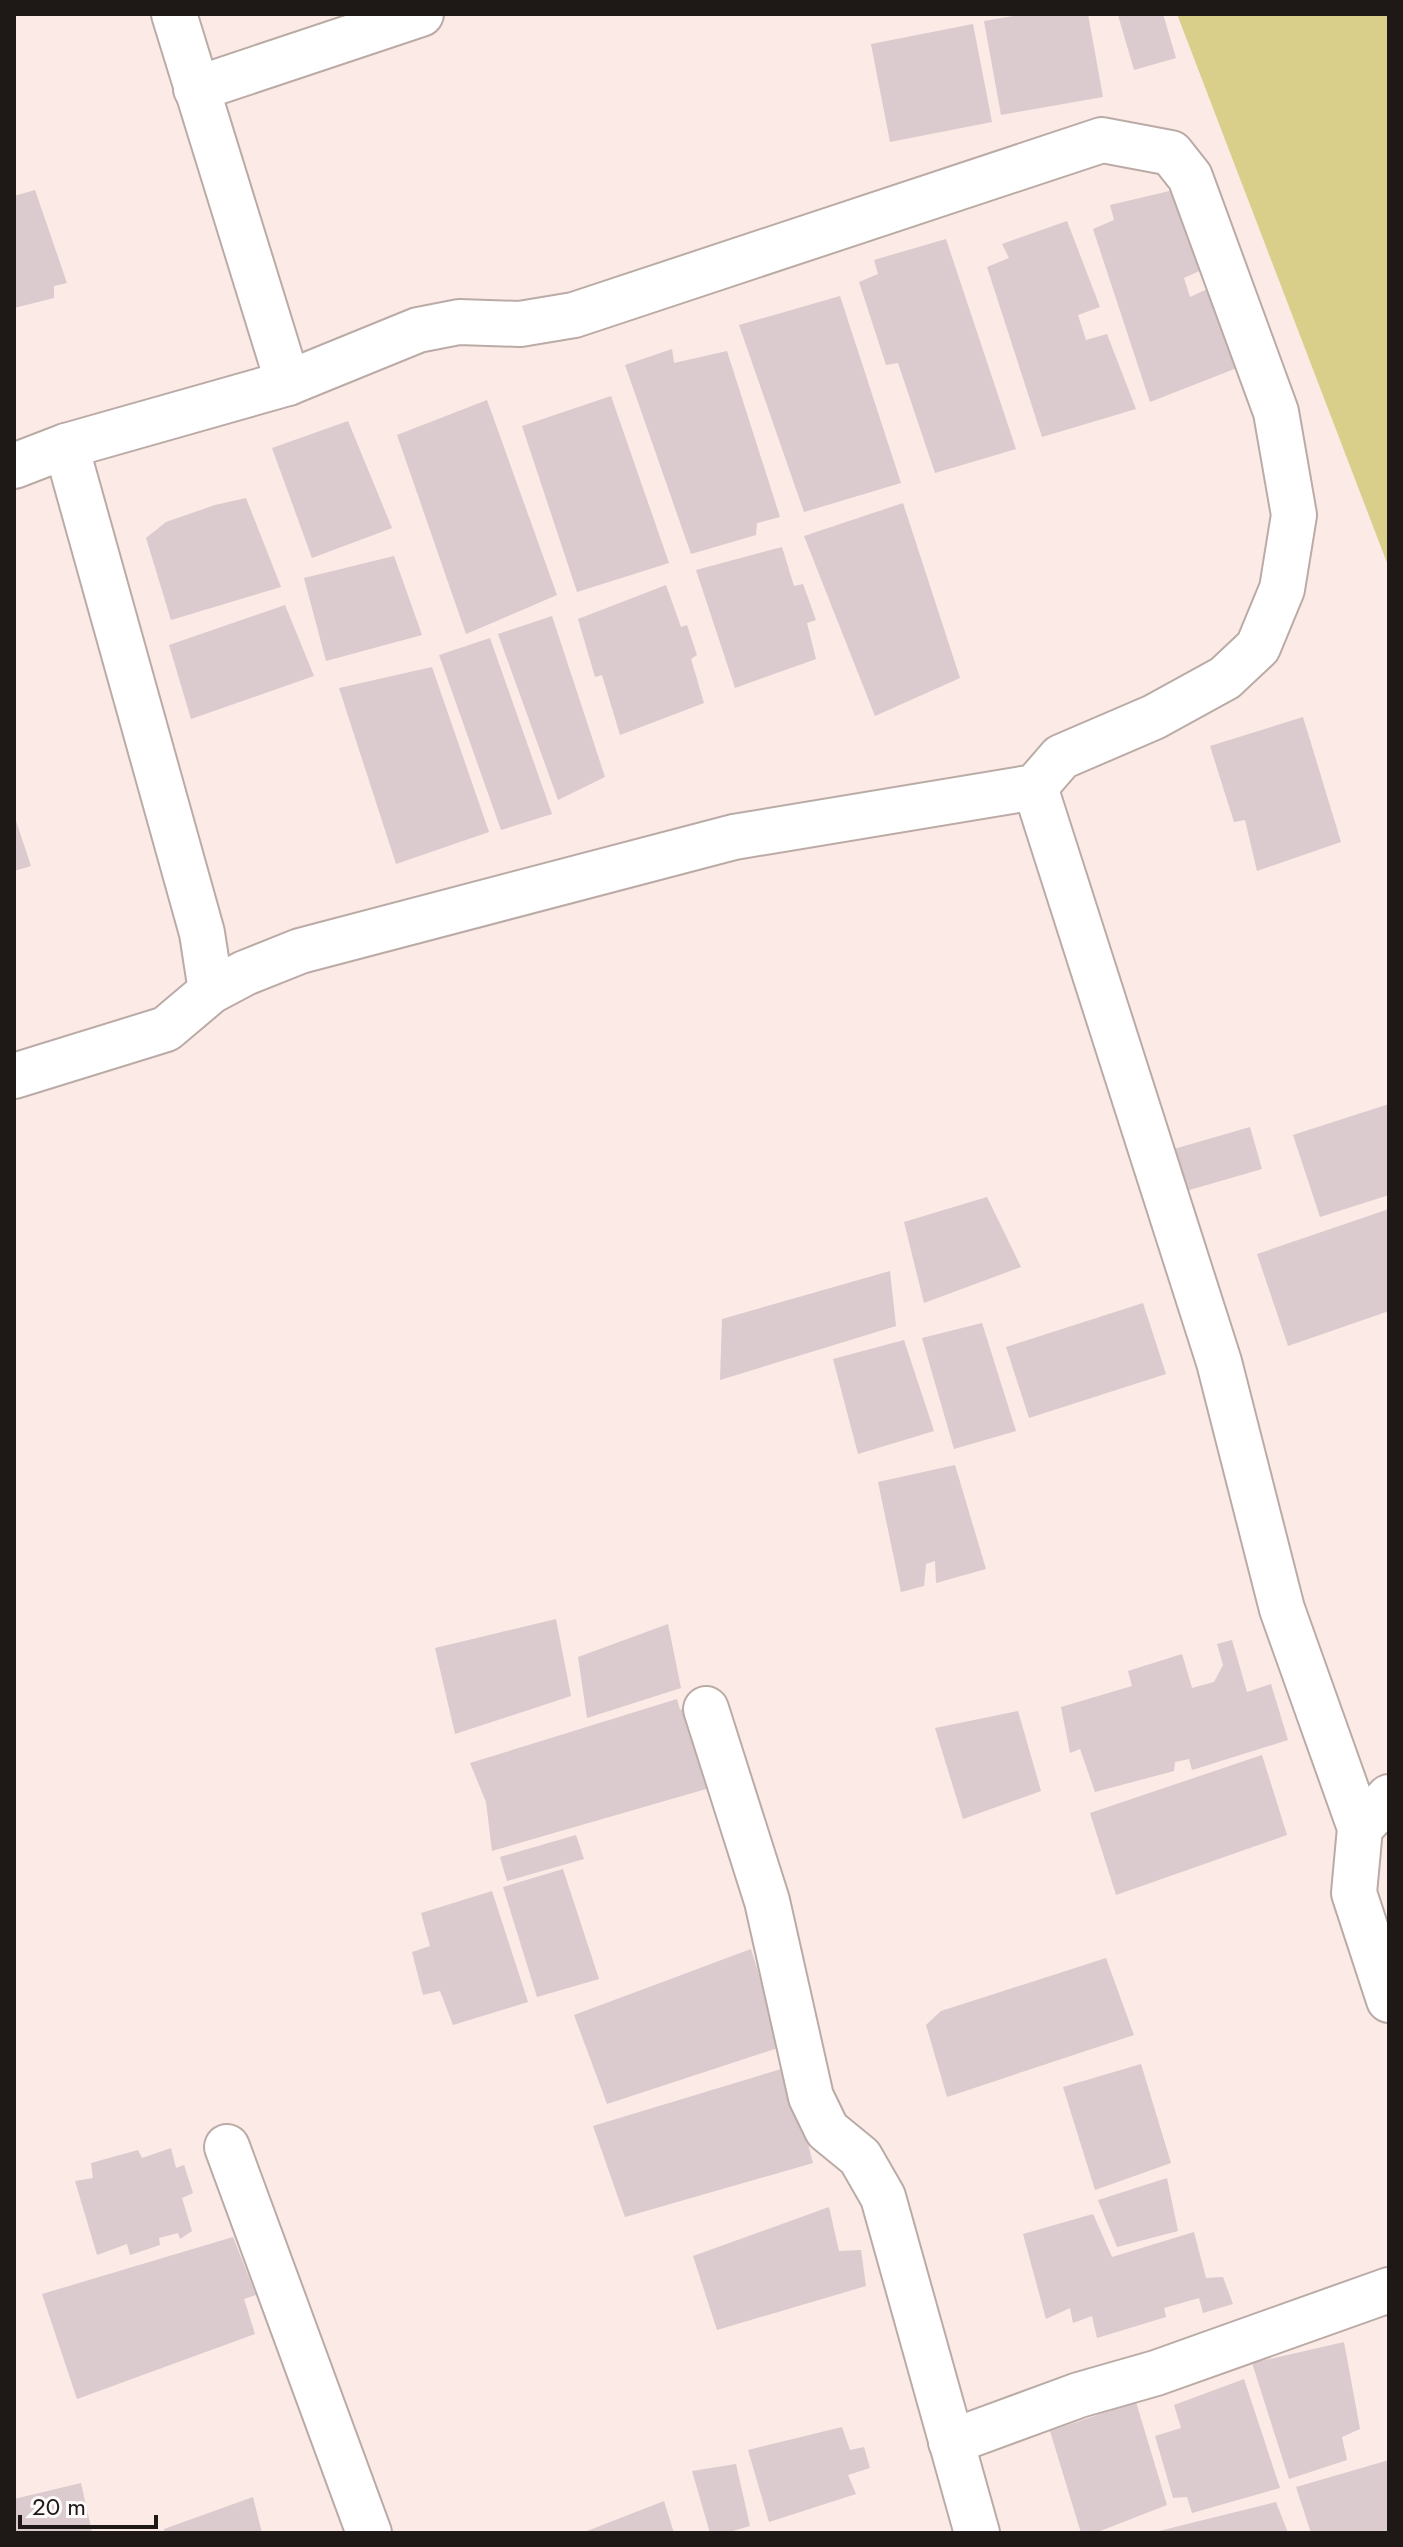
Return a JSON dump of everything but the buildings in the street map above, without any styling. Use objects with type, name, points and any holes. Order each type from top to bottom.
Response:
[{"type":"street","points":[[174,14],[288,383]]},
{"type":"street","points":[[196,89],[421,14]]},
{"type":"street","points":[[14,466],[66,446],[288,383],[418,330],[459,322],[520,324],[574,315],[1102,140],[1171,153],[1190,177],[1276,412],[1294,515],[1282,589],[1258,647],[1225,678],[1154,717],[1061,757],[1035,787],[734,837],[300,951],[245,973],[211,991],[166,1029],[14,1076]]},
{"type":"street","points":[[66,446],[202,933],[211,991]]},
{"type":"street","points":[[1035,787],[1219,1362],[1282,1609],[1374,1812],[1354,1893],[1389,2000]]},
{"type":"street","points":[[706,1709],[767,1901],[811,2097],[827,2130],[860,2157],[883,2197],[977,2533]]},
{"type":"street","points":[[227,2147],[369,2533]]},
{"type":"street","points":[[951,2442],[1079,2395],[1156,2373],[1389,2290]]},
{"type":"shaded area","points":[[1177,14],[1389,14],[1389,568]]}]
